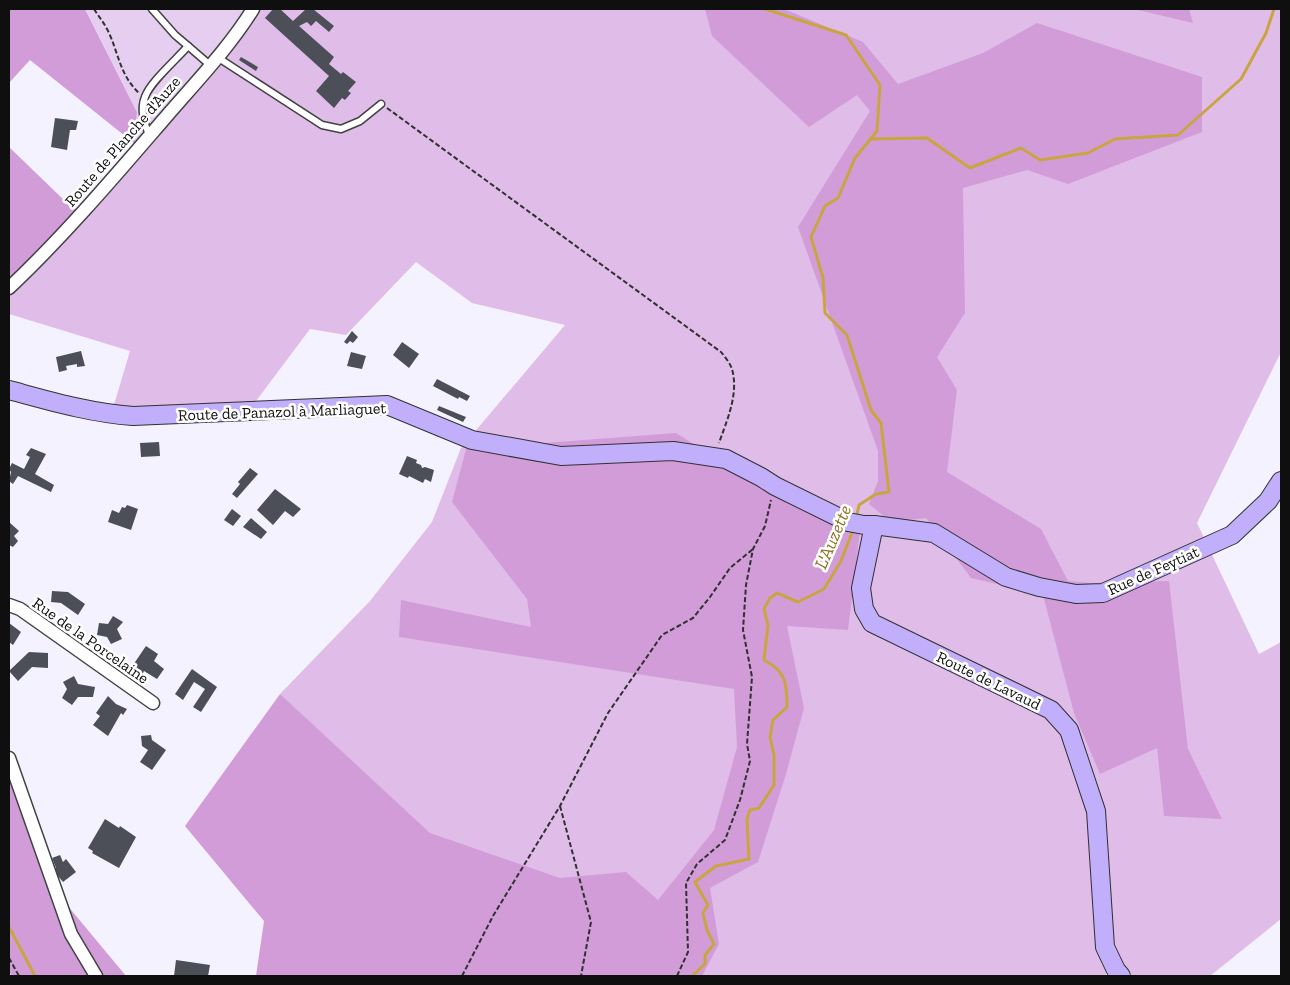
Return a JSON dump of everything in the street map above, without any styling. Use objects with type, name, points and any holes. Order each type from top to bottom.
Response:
[{"type":"street","name":"Route de Planche d'Auze","points":[[9,288],[38,260],[150,136],[236,34],[253,9]]},
{"type":"street","name":"Route de Panazol à Marliaguet","points":[[9,390],[78,409],[111,415],[133,416],[387,405],[472,440],[561,456],[673,451],[726,459],[775,486],[862,524]]},
{"type":"street","name":"Rue de Feytiat","points":[[862,524],[934,533],[1006,577],[1039,587],[1076,594],[1103,593],[1232,535],[1268,501],[1281,481]]},
{"type":"street","name":"Route de Lavaud","points":[[862,524],[861,588],[864,609],[872,623],[1051,710],[1070,730],[1096,811],[1105,947],[1121,976]]},
{"type":"street","name":"Rue de la Porcelaine","points":[[9,603],[154,704]]},
{"type":"street","points":[[9,758],[71,934],[96,976]]},
{"type":"lane","points":[[152,9],[175,36],[188,46],[322,124],[341,129],[360,122],[381,104]]},
{"type":"lane","points":[[150,136],[144,121],[144,98],[149,89],[188,46]]},
{"type":"path","points":[[94,9],[109,32],[124,74],[131,86],[144,98]]},
{"type":"path","points":[[381,104],[722,352],[732,367],[734,387],[731,409],[714,457]]},
{"type":"path","points":[[677,976],[688,952],[686,883],[697,864],[725,840],[740,800],[750,761],[747,744],[752,677],[743,630],[746,585],[753,549],[764,526],[775,486]]},
{"type":"path","points":[[462,976],[493,916],[560,806],[608,713],[662,635],[693,618],[730,568],[753,549]]},
{"type":"path","points":[[560,806],[591,922],[581,976]]},
{"type":"path","points":[[9,958],[19,976]]},
{"type":"shaded area","points":[[9,9],[85,9],[137,112],[135,144],[30,60],[9,83]]},
{"type":"shaded area","points":[[85,9],[247,9],[239,22],[135,144],[137,112]]},
{"type":"shaded area","points":[[247,9],[1281,9],[1281,352],[1197,523],[1259,654],[1281,642],[1281,919],[1210,976],[1127,976],[1110,968],[1105,976],[634,976],[515,949],[280,694],[370,601],[432,522],[461,448],[565,325],[472,303],[416,262],[346,335],[310,329],[256,401],[113,408],[130,351],[9,314],[9,281],[42,251],[76,209],[135,144]]},
{"type":"shaded area","points":[[705,9],[784,9],[863,42],[898,84],[983,53],[1037,23],[1202,77],[1202,132],[1068,184],[1027,170],[963,188],[965,313],[937,357],[957,390],[947,472],[1041,529],[1068,581],[1090,583],[1169,581],[1188,749],[1222,819],[1164,816],[1157,748],[1100,774],[1074,713],[1043,595],[971,578],[926,518],[891,522],[869,504],[878,481],[878,451],[798,227],[870,111],[857,95],[809,127],[712,36]]},
{"type":"shaded area","points":[[1134,9],[1189,9],[1193,23]]},
{"type":"shaded area","points":[[9,147],[66,202],[76,209],[42,251],[9,281]]},
{"type":"shaded area","points":[[676,433],[725,464],[860,531],[848,630],[787,626],[804,708],[786,774],[758,862],[710,888],[719,944],[702,976],[256,976],[264,921],[185,826],[280,694],[430,833],[560,878],[626,872],[658,900],[714,830],[737,747],[734,689],[399,637],[401,600],[531,627],[527,599],[452,502],[466,449]]},
{"type":"shaded area","points":[[9,770],[67,905],[126,976],[12,976],[9,972]]},
{"type":"building","points":[[273,9],[280,9],[293,21],[306,9],[313,9],[334,26],[329,32],[316,21],[311,26],[307,22],[299,26],[334,57],[329,64],[341,74],[343,72],[356,82],[348,91],[351,93],[345,100],[342,98],[334,108],[316,91],[329,76],[265,18]]},
{"type":"building","points":[[241,57],[258,67],[256,71],[239,60]]},
{"type":"building","points":[[55,118],[78,121],[76,130],[70,130],[67,150],[51,147]]},
{"type":"building","points":[[352,331],[358,337],[353,343],[350,341],[347,344],[344,342]]},
{"type":"building","points":[[402,342],[419,354],[409,368],[393,355]]},
{"type":"building","points":[[81,351],[85,366],[77,367],[77,364],[66,366],[67,370],[59,372],[56,357]]},
{"type":"building","points":[[351,352],[366,356],[362,369],[347,366]]},
{"type":"building","points":[[437,379],[470,396],[467,401],[459,397],[458,399],[433,386]]},
{"type":"building","points":[[439,406],[466,417],[463,422],[437,410]]},
{"type":"building","points":[[159,442],[160,456],[141,457],[140,443]]},
{"type":"building","points":[[31,448],[46,454],[35,474],[54,485],[51,492],[18,476],[13,484],[9,481],[11,472],[9,469],[12,463],[24,469],[30,457],[26,455]]},
{"type":"building","points":[[407,456],[417,460],[416,463],[421,465],[422,468],[434,470],[431,482],[425,479],[423,483],[409,476],[408,478],[399,474]]},
{"type":"building","points":[[250,468],[258,474],[237,498],[232,494],[240,484],[238,482]]},
{"type":"building","points":[[275,489],[301,509],[293,517],[285,511],[273,525],[257,510]]},
{"type":"building","points":[[127,505],[138,509],[131,530],[108,522],[112,510],[119,513],[122,507],[125,508]]},
{"type":"building","points":[[232,509],[241,516],[233,526],[224,520]]},
{"type":"building","points":[[251,518],[267,532],[261,539],[243,527]]},
{"type":"building","points":[[9,522],[19,531],[14,536],[18,541],[13,547],[9,545]]},
{"type":"building","points":[[52,591],[68,592],[85,604],[78,615],[61,603],[51,602]]},
{"type":"building","points":[[113,616],[123,622],[117,629],[122,639],[111,644],[107,637],[97,635],[99,623],[108,624]]},
{"type":"building","points":[[9,623],[21,632],[13,645],[9,642]]},
{"type":"building","points":[[146,646],[158,654],[154,661],[164,669],[157,679],[144,671],[142,675],[131,668]]},
{"type":"building","points":[[29,652],[48,653],[48,668],[32,667],[18,681],[9,671]]},
{"type":"building","points":[[192,669],[217,687],[201,712],[193,707],[205,689],[194,682],[183,700],[175,694]]},
{"type":"building","points":[[74,676],[78,684],[95,687],[93,697],[78,697],[72,705],[62,698],[67,689],[63,682]]},
{"type":"building","points":[[108,696],[116,704],[127,709],[123,715],[121,713],[108,736],[93,725],[100,716],[96,713]]},
{"type":"building","points":[[151,735],[152,740],[166,750],[152,770],[140,762],[148,750],[142,746],[141,736]]},
{"type":"building","points":[[105,819],[136,837],[119,868],[92,853],[93,851],[88,848]]},
{"type":"building","points":[[60,855],[63,862],[66,859],[76,872],[63,882],[53,870],[56,868],[52,858]]},
{"type":"building","points":[[176,960],[210,965],[208,976],[174,976]]},
{"type":"waterway","name":"L'Auzette","points":[[765,9],[846,35],[880,85],[877,131],[855,158],[838,198],[825,206],[811,237],[823,278],[825,313],[847,335],[871,410],[881,423],[889,492],[876,494],[859,505],[856,519]]},
{"type":"waterway","points":[[870,139],[927,138],[970,168],[1021,148],[1040,160],[1088,153],[1115,139],[1178,135],[1241,79],[1266,33],[1274,9]]},
{"type":"waterway","name":"L'Auzette","points":[[692,976],[705,964],[705,955],[714,944],[707,930],[703,913],[708,905],[695,882],[716,866],[749,859],[747,819],[750,810],[759,808],[774,785],[774,755],[770,737],[773,720],[787,707],[786,685],[777,669],[764,660],[768,625],[764,609],[770,598],[777,593],[798,602],[824,589],[841,561],[853,530]]},
{"type":"waterway","points":[[9,927],[35,976]]}]
